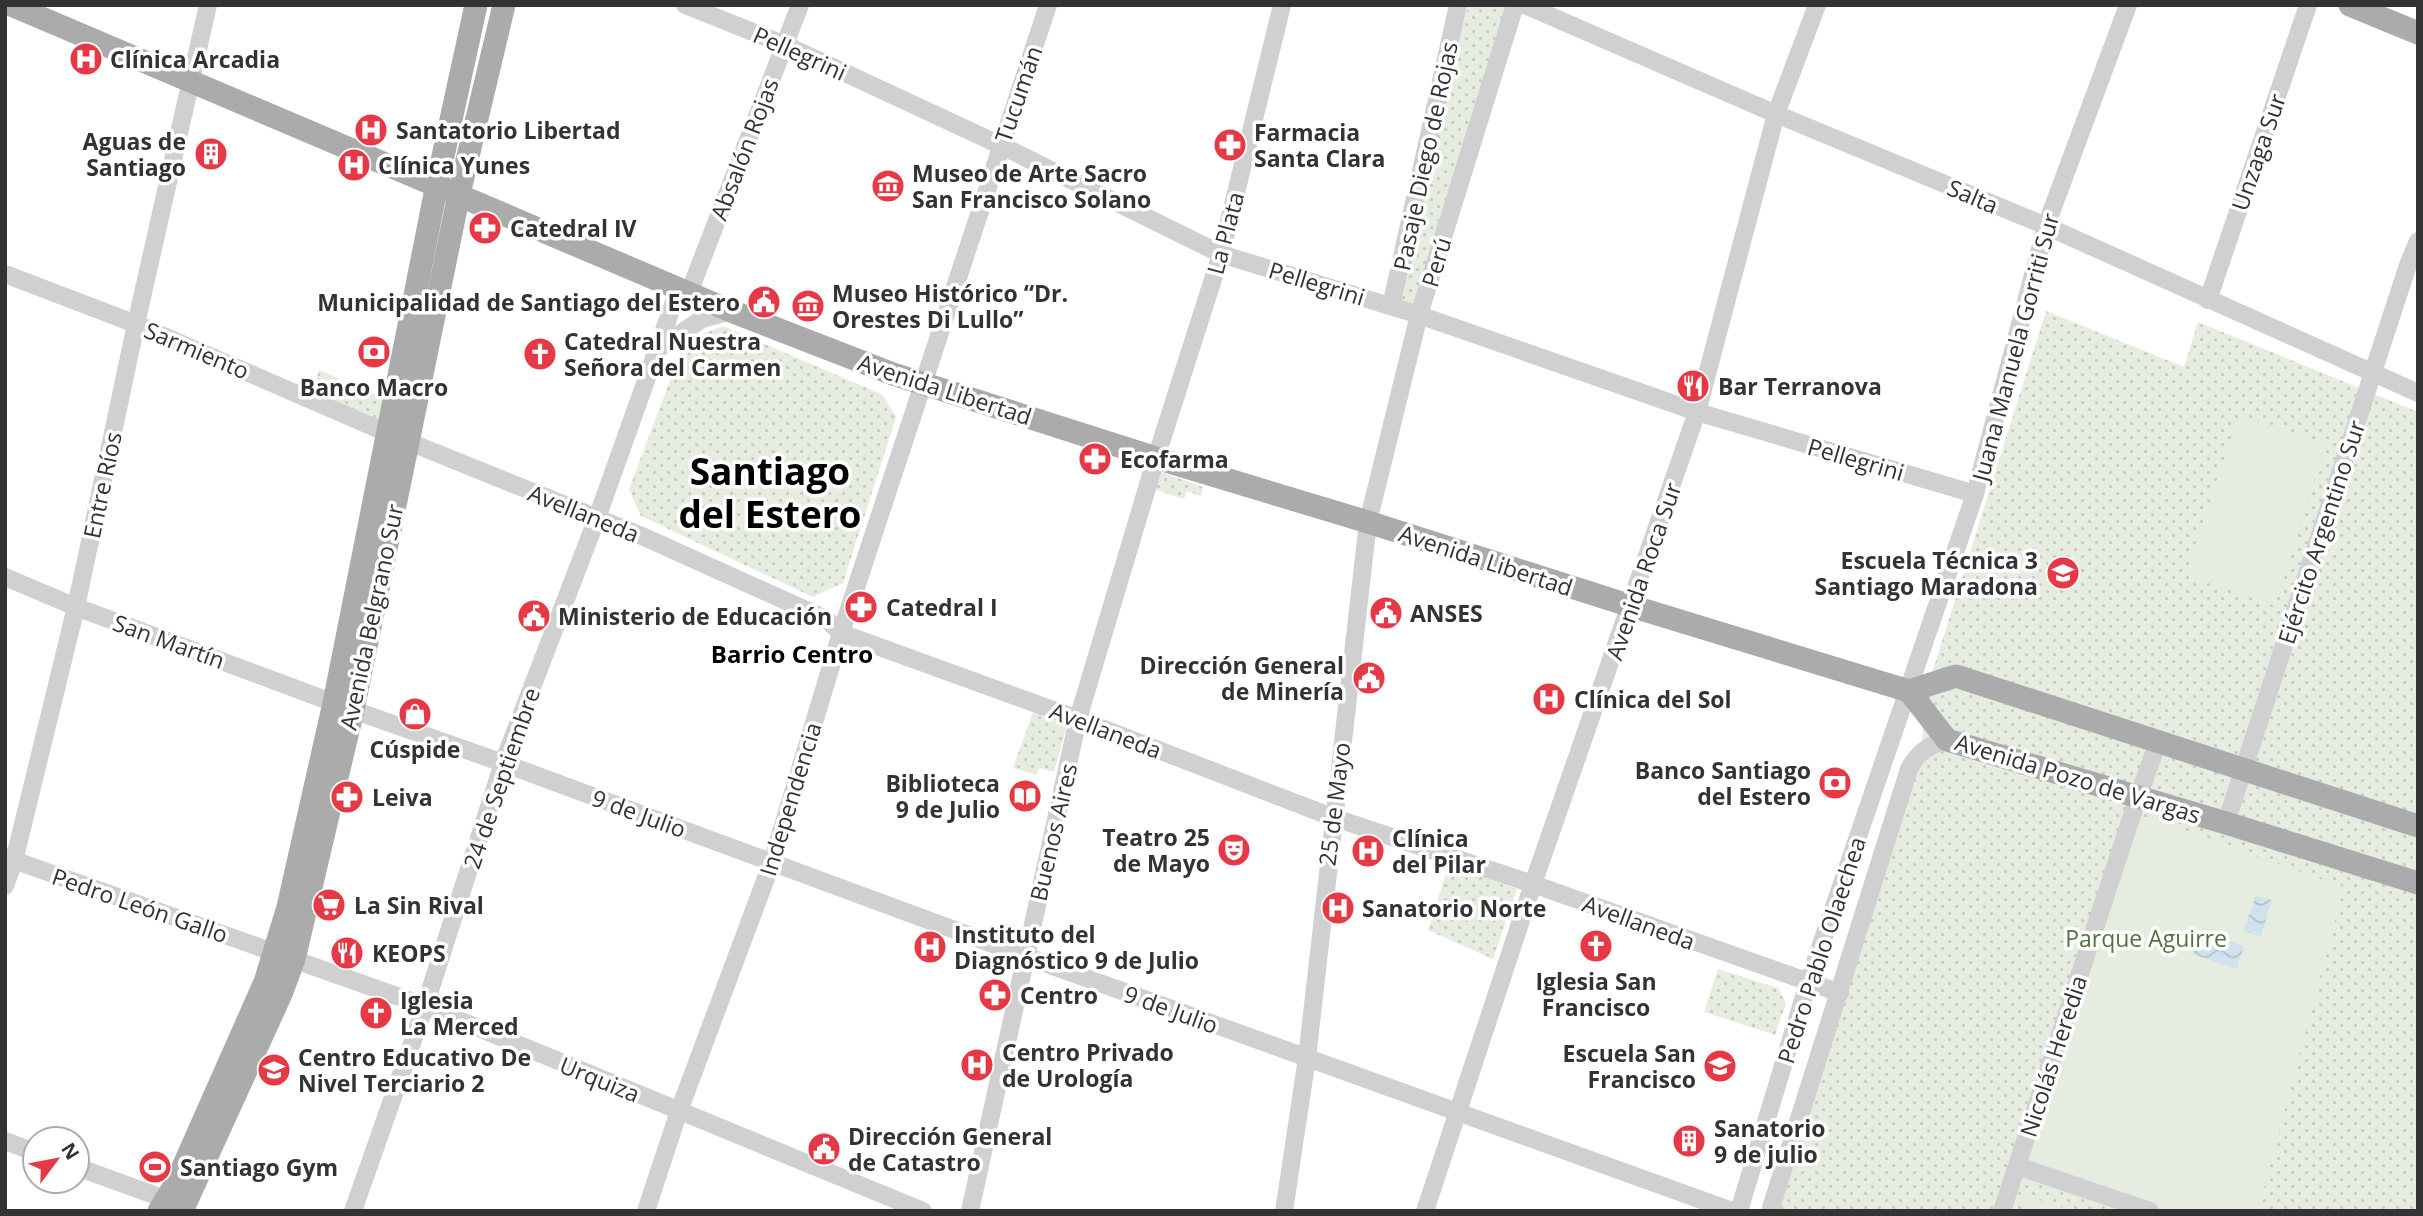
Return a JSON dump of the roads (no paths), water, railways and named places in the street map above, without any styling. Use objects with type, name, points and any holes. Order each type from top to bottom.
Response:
[{"type":"main road","name":"Avenida Libertad","points":[[10,5],[731,310],[893,374],[1909,691]]},
{"type":"main road","name":"Avenida Belgrano Sur","points":[[398,437],[437,184],[476,5]]},
{"type":"main road","name":"Avenida Belgrano Sur","points":[[177,1208],[286,984],[284,955],[288,907],[343,706],[398,437],[504,5]]},
{"type":"main road","points":[[2350,5],[2418,33]]},
{"type":"main road","points":[[1909,691],[1956,676],[2418,826]]},
{"type":"main road","name":"Avenida Pozo de Vargas","points":[[1909,691],[1947,740],[2418,883]]},
{"type":"street","name":"Entre Ríos","points":[[5,886],[76,607],[208,5]]},
{"type":"street","name":"Pellegrini","points":[[685,5],[783,44],[1000,145],[1221,254],[1419,315],[1697,412],[1975,494]]},
{"type":"street","name":"Absalón Rojas","points":[[684,290],[800,5]]},
{"type":"street","name":"Tucumán","points":[[923,383],[1048,5]]},
{"type":"street","name":"La Plata","points":[[1156,458],[1221,254],[1282,5]]},
{"type":"street","name":"Pasaje Diego de Rojas","points":[[1391,306],[1458,5]]},
{"type":"street","name":"Perú","points":[[1368,522],[1419,315],[1515,5]]},
{"type":"street","name":"Salta","points":[[1525,5],[1776,114],[2046,226],[2418,393]]},
{"type":"street","name":"Avenida Roca Sur","points":[[1425,1211],[1533,884],[1697,412],[1776,114],[1817,5]]},
{"type":"street","name":"Juana Manuela Gorriti Sur","points":[[1909,691],[1975,494],[2046,226],[2128,5]]},
{"type":"street","name":"Unzaga Sur","points":[[2208,300],[2308,5]]},
{"type":"street","name":"Ejército Argentino Sur","points":[[2226,823],[2372,373],[2413,267],[2418,241]]},
{"type":"street","name":"Sarmiento","points":[[5,274],[136,324],[398,437]]},
{"type":"street","name":"24 de Septiembre","points":[[353,1211],[425,1006],[503,763],[659,348],[684,290]]},
{"type":"street","points":[[659,348],[702,319],[731,310]]},
{"type":"street","name":"Independencia","points":[[646,1211],[679,1111],[772,862],[841,633],[923,383]]},
{"type":"street","name":"Avellaneda","points":[[398,437],[597,518],[826,618],[841,633],[1078,719],[1332,817],[1533,884],[1840,993]]},
{"type":"street","name":"Buenos Aires","points":[[970,1211],[1078,719],[1156,458]]},
{"type":"street","name":"25 de Mayo","points":[[1284,1211],[1307,1058],[1332,817],[1368,522]]},
{"type":"street","name":"San Martín","points":[[5,577],[76,607],[343,706]]},
{"type":"street","name":"Pedro Pablo Olaechea","points":[[1739,1211],[1808,983],[1909,691]]},
{"type":"street","name":"9 de Julio","points":[[343,706],[1732,1211]]},
{"type":"street","name":"Pedro Pablo Olaechea","points":[[1770,1211],[1909,769],[1922,750],[1947,740]]},
{"type":"street","name":"Nicolás Heredia","points":[[2002,1211],[2158,742]]},
{"type":"street","name":"Pedro León Gallo","points":[[10,859],[284,955]]},
{"type":"street","name":"Urquiza","points":[[284,955],[425,1006],[923,1211]]},
{"type":"street","points":[[2017,1166],[2150,1211]]},
{"type":"street","points":[[91,1173],[177,1208]]},
{"type":"water","points":[[2256,896],[2272,900],[2261,936],[2243,931]]},
{"type":"water","points":[[2200,931],[2244,946],[2237,969],[2193,954]]},
{"type":"place","name":"Clínica Arcadia","points":[[86,59]]},
{"type":"place","name":"Santatorio Libertad","points":[[371,130]]},
{"type":"place","name":"Farmacia Santa Clara","points":[[1230,145]]},
{"type":"place","name":"Aguas de Santiago","points":[[211,154]]},
{"type":"place","name":"Clínica Yunes","points":[[354,165]]},
{"type":"place","name":"Museo de Arte Sacro San Francisco Solano","points":[[888,186]]},
{"type":"place","name":"Catedral IV","points":[[485,228]]},
{"type":"place","name":"Municipalidad de Santiago del Estero","points":[[764,302]]},
{"type":"place","name":"Museo Histórico “Dr. Orestes Di Lullo”","points":[[808,306]]},
{"type":"place","name":"Banco Macro","points":[[374,352]]},
{"type":"place","name":"Catedral Nuestra Señora del Carmen","points":[[540,354]]},
{"type":"place","name":"Bar Terranova","points":[[1693,386]]},
{"type":"place","name":"Ecofarma","points":[[1095,459]]},
{"type":"place","name":"Escuela Técnica 3 Santiago Maradona","points":[[2063,573]]},
{"type":"place","name":"Catedral I","points":[[861,607]]},
{"type":"place","name":"ANSES","points":[[1386,613]]},
{"type":"place","name":"Ministerio de Educación","points":[[534,616]]},
{"type":"place","name":"Dirección General de Minería","points":[[1369,678]]},
{"type":"place","name":"Clínica del Sol","points":[[1549,699]]},
{"type":"place","name":"Cúspide","points":[[415,714]]},
{"type":"place","name":"Banco Santiago del Estero","points":[[1835,783]]},
{"type":"place","name":"Biblioteca 9 de Julio","points":[[1025,796]]},
{"type":"place","name":"Leiva","points":[[347,797]]},
{"type":"place","name":"Teatro 25 de Mayo","points":[[1234,850]]},
{"type":"place","name":"Clínica del Pilar","points":[[1368,851]]},
{"type":"place","name":"La Sin Rival","points":[[329,905]]},
{"type":"place","name":"Sanatorio Norte","points":[[1338,908]]},
{"type":"place","name":"Iglesia San Francisco","points":[[1596,946]]},
{"type":"place","name":"Instituto del Diagnóstico 9 de Julio","points":[[930,947]]},
{"type":"place","name":"KEOPS","points":[[347,953]]},
{"type":"place","name":"Centro","points":[[995,995]]},
{"type":"place","name":"Iglesia La Merced","points":[[376,1013]]},
{"type":"place","name":"Centro Privado de Urología","points":[[977,1065]]},
{"type":"place","name":"Escuela San Francisco","points":[[1720,1066]]},
{"type":"place","name":"Centro Educativo De Nivel Terciario 2","points":[[274,1070]]},
{"type":"place","name":"Sanatorio 9 de julio","points":[[1689,1141]]},
{"type":"place","name":"Dirección General de Catastro","points":[[824,1149]]},
{"type":"place","name":"Santiago Gym","points":[[155,1167]]},
{"type":"district","name":"Santiago del Estero","points":[[770,492]]},
{"type":"district","name":"Barrio Centro","points":[[792,653]]},
{"type":"park label","name":"Parque Aguirre","points":[[2146,938]]}]
